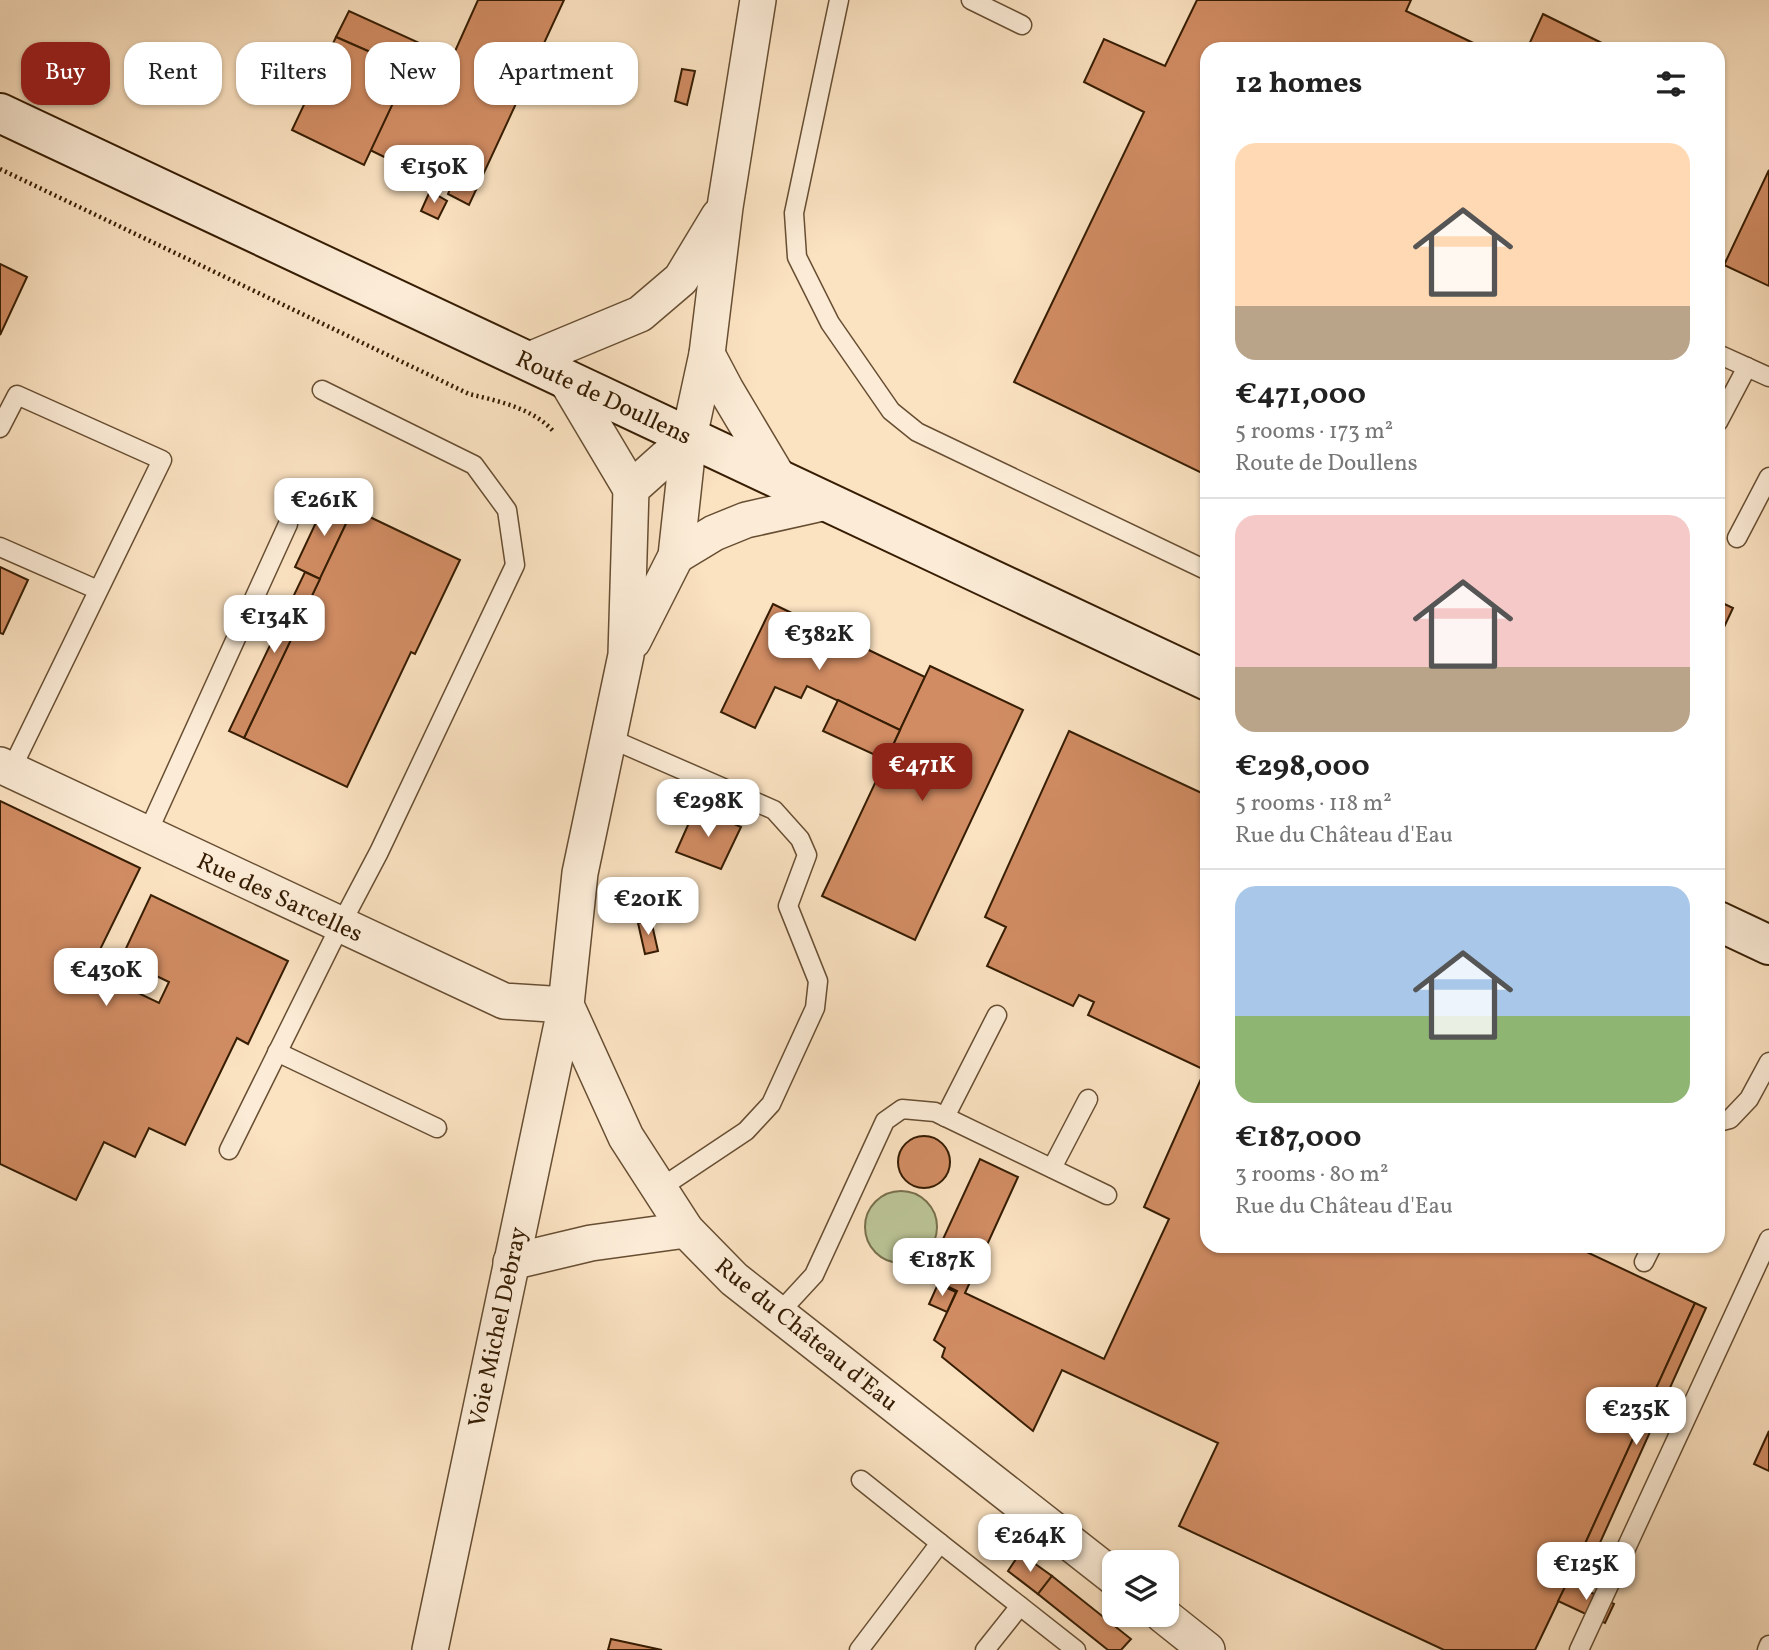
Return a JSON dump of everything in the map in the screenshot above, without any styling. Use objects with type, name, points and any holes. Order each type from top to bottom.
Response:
[{"type":"street","points":[[626,655],[676,556],[689,437],[708,354],[725,207],[758,0]]},
{"type":"street","name":"Route de Doullens","points":[[0,113],[1200,677]]},
{"type":"street","points":[[527,361],[640,314],[681,279],[725,207]]},
{"type":"street","points":[[708,354],[779,480]]},
{"type":"street","points":[[565,378],[631,489],[626,655],[580,873],[566,1005]]},
{"type":"street","points":[[631,489],[689,437]]},
{"type":"street","points":[[676,556],[714,533],[746,520],[827,502]]},
{"type":"street","name":"Rue des Sarcelles","points":[[5,768],[504,1001],[566,1005]]},
{"type":"street","points":[[1725,924],[1769,945]]},
{"type":"street","name":"Rue du Château d'Eau","points":[[566,1005],[626,1137],[686,1230],[734,1279],[1102,1568]]},
{"type":"street","name":"Voie Michel Debray","points":[[430,1650],[566,1005]]},
{"type":"street","points":[[511,1262],[591,1243],[686,1230]]},
{"type":"street","points":[[1178,1627],[1207,1650]]},
{"type":"lane","points":[[839,0],[794,213],[797,257],[830,323],[891,411],[917,432],[1200,567]]},
{"type":"lane","points":[[971,0],[1022,25]]},
{"type":"lane","points":[[1725,357],[1769,377]]},
{"type":"lane","points":[[1725,409],[1747,367]]},
{"type":"lane","points":[[229,1150],[379,852],[515,565],[507,510],[474,465],[322,390]]},
{"type":"lane","points":[[0,428],[17,395],[162,460],[5,768]]},
{"type":"lane","points":[[1737,538],[1769,477]]},
{"type":"lane","points":[[147,834],[288,524]]},
{"type":"lane","points":[[0,547],[98,590]]},
{"type":"lane","points":[[609,738],[774,810],[800,839],[807,855],[788,906],[818,981],[815,1008],[771,1104],[746,1131],[659,1189]]},
{"type":"lane","points":[[945,1117],[997,1015]]},
{"type":"lane","points":[[277,1052],[438,1128]]},
{"type":"lane","points":[[1725,1120],[1730,1119],[1749,1099],[1769,1062]]},
{"type":"lane","points":[[1052,1168],[1088,1099]]},
{"type":"lane","points":[[778,1314],[814,1275],[885,1121],[902,1109],[934,1112],[1107,1195]]},
{"type":"lane","points":[[1580,1650],[1769,1239]]},
{"type":"lane","points":[[861,1480],[1076,1650]]},
{"type":"lane","points":[[859,1650],[940,1543]]},
{"type":"lane","points":[[985,1650],[1020,1606]]},
{"type":"lane","points":[[1767,1650],[1769,1645]]},
{"type":"path","points":[[0,169],[469,394],[508,402],[548,425],[556,434]]},
{"type":"green space","points":[[908,1191],[927,1201],[935,1213],[935,1241],[927,1253],[915,1261],[894,1263],[875,1253],[867,1241],[865,1220],[875,1201],[887,1193]]},
{"type":"building","points":[[478,0],[564,0],[545,42],[474,42],[474,105],[515,105],[469,205],[448,194],[450,189],[370,150],[392,105],[460,105],[459,42]]},
{"type":"building","points":[[1197,0],[1411,0],[1406,11],[1471,42],[1200,42],[1200,472],[1014,382],[1144,112],[1084,82],[1104,39],[1165,66]]},
{"type":"building","points":[[349,11],[417,42],[365,42],[365,50],[336,37]]},
{"type":"building","points":[[1543,14],[1600,42],[1530,42]]},
{"type":"building","points":[[336,37],[347,42],[334,42]]},
{"type":"building","points":[[351,44],[365,50],[365,105],[392,105],[364,165],[292,130],[304,105],[351,105]]},
{"type":"building","points":[[682,69],[695,71],[687,105],[675,101]]},
{"type":"building","points":[[1769,170],[1769,286],[1725,265]]},
{"type":"building","points":[[430,191],[447,201],[438,219],[421,211]]},
{"type":"building","points":[[0,264],[27,277],[0,335]]},
{"type":"building","points":[[328,497],[353,509],[320,579],[295,567]]},
{"type":"building","points":[[353,509],[460,560],[415,654],[411,652],[347,787],[244,738]]},
{"type":"building","points":[[0,567],[28,580],[3,634],[0,633]]},
{"type":"building","points":[[305,572],[320,579],[244,738],[229,731]]},
{"type":"building","points":[[773,604],[925,677],[900,730],[807,686],[801,698],[775,687],[755,728],[721,712]]},
{"type":"building","points":[[1725,604],[1733,608],[1725,625]]},
{"type":"building","points":[[930,666],[1023,710],[915,940],[822,896]]},
{"type":"building","points":[[838,700],[900,730],[886,760],[823,731]]},
{"type":"building","points":[[1069,731],[1200,792],[1200,1068],[1088,1015],[1094,1002],[1079,995],[1073,1006],[987,966],[1006,927],[985,917]]},
{"type":"building","points":[[0,801],[140,868],[90,970],[159,1003],[169,982],[121,959],[151,895],[288,961],[248,1044],[237,1038],[185,1145],[149,1128],[135,1157],[104,1142],[76,1200],[0,1164]]},
{"type":"building","points":[[696,807],[741,827],[721,869],[676,852]]},
{"type":"building","points":[[651,920],[658,951],[645,954],[638,923]]},
{"type":"building","points":[[1200,1081],[1200,1253],[1589,1253],[1695,1303],[1535,1650],[1444,1650],[1179,1526],[1218,1443],[1062,1370],[1033,1431],[942,1357],[945,1348],[934,1340],[957,1291],[926,1276],[980,1159],[1018,1177],[965,1293],[1104,1359],[1169,1219],[1144,1207]]},
{"type":"building","points":[[924,1136],[934,1138],[942,1144],[948,1152],[948,1172],[942,1180],[934,1186],[924,1188],[914,1186],[906,1180],[900,1172],[898,1162],[900,1152],[906,1144],[914,1138]]},
{"type":"building","points":[[938,1284],[956,1292],[947,1312],[929,1304]]},
{"type":"building","points":[[1695,1303],[1706,1308],[1580,1587],[1568,1581]]},
{"type":"building","points":[[1769,1431],[1769,1471],[1754,1464]]},
{"type":"building","points":[[994,1539],[1007,1549],[1000,1558],[987,1547]]},
{"type":"building","points":[[1020,1553],[1052,1576],[1038,1594],[1008,1571]]},
{"type":"building","points":[[1052,1576],[1102,1616],[1102,1627],[1116,1627],[1131,1639],[1121,1650],[1108,1650],[1038,1594]]},
{"type":"building","points":[[1568,1581],[1614,1604],[1605,1623],[1558,1601]]},
{"type":"building","points":[[611,1639],[662,1650],[608,1650]]}]
